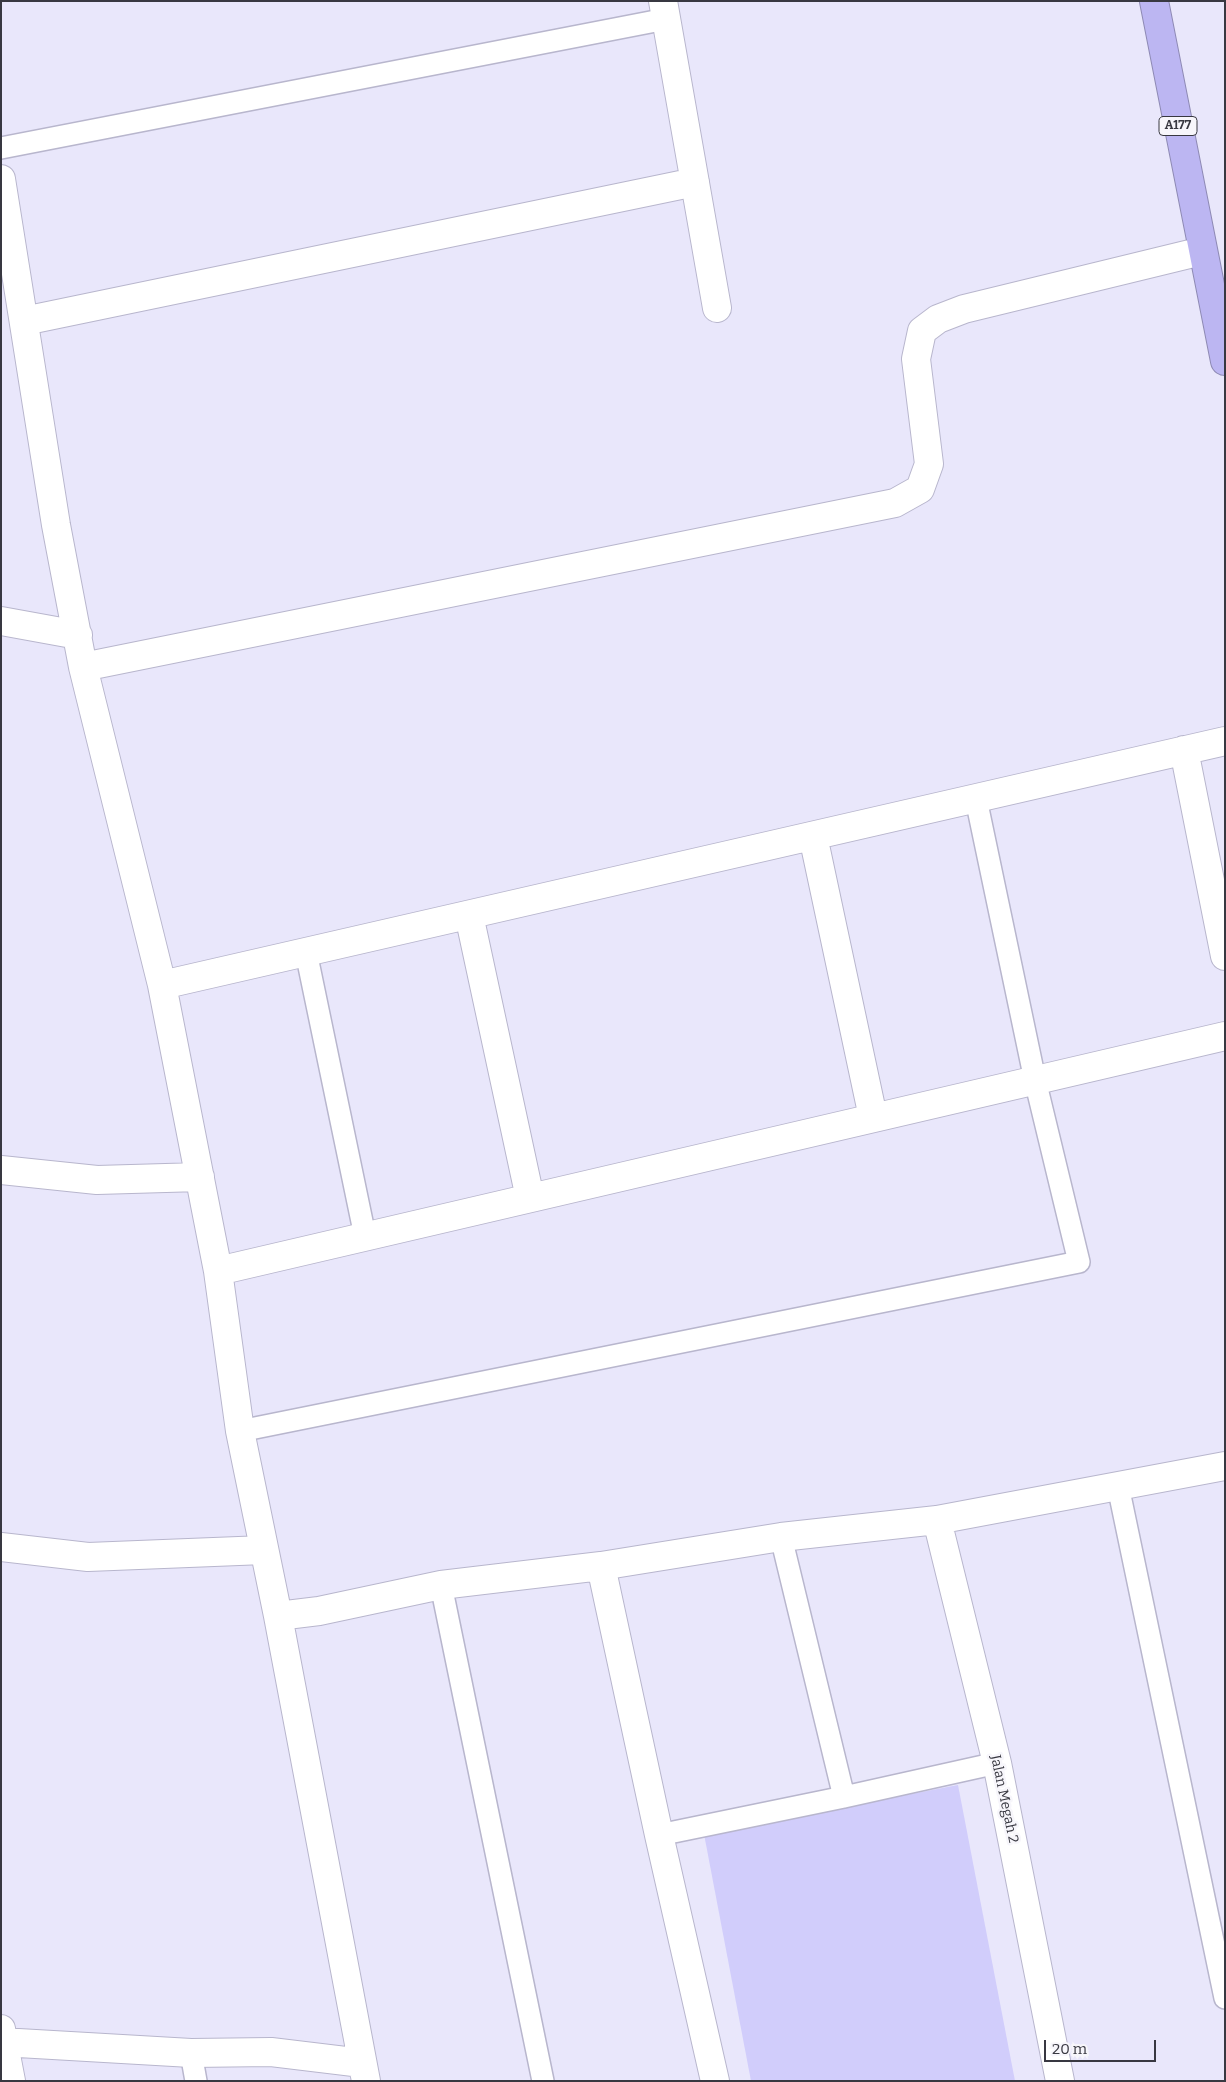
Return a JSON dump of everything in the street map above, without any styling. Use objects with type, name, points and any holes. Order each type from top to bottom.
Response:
[{"type":"highway","name":"A177","points":[[1154,1],[1225,361]]},
{"type":"street","points":[[664,10],[717,308]]},
{"type":"street","points":[[1,179],[56,525],[83,667],[162,985],[218,1271],[240,1431],[278,1616],[364,2072],[271,2052],[191,2053],[2,2038],[11,2081]]},
{"type":"street","points":[[24,321],[694,182]]},
{"type":"street","points":[[83,667],[895,503],[920,489],[929,464],[916,359],[922,331],[938,319],[964,309],[1202,251]]},
{"type":"street","points":[[1,621],[78,635]]},
{"type":"street","points":[[162,985],[1225,741]]},
{"type":"street","points":[[1184,750],[1225,956]]},
{"type":"street","points":[[813,836],[873,1117]]},
{"type":"street","points":[[469,914],[530,1198]]},
{"type":"street","points":[[218,1271],[1225,1036]]},
{"type":"street","points":[[1,1170],[97,1180],[200,1177]]},
{"type":"street","points":[[278,1616],[319,1611],[441,1585],[601,1566],[781,1537],[938,1520],[1225,1466]]},
{"type":"street","name":"Jalan Megah 2","points":[[938,1520],[997,1763],[1060,2081]]},
{"type":"street","points":[[1,1547],[88,1557],[264,1550]]},
{"type":"street","points":[[601,1566],[659,1835],[715,2081]]},
{"type":"lane","points":[[1,148],[664,10]]},
{"type":"lane","points":[[240,1431],[1079,1262],[1035,1080],[976,798]]},
{"type":"lane","points":[[306,952],[365,1236]]},
{"type":"lane","points":[[1118,1486],[1225,1998]]},
{"type":"lane","points":[[781,1537],[844,1798]]},
{"type":"lane","points":[[441,1585],[543,2081]]},
{"type":"lane","points":[[659,1835],[844,1798],[997,1763]]},
{"type":"lane","points":[[191,2053],[196,2081]]},
{"type":"shaded area","points":[[958,1785],[1015,2081],[751,2081],[704,1834]]}]
